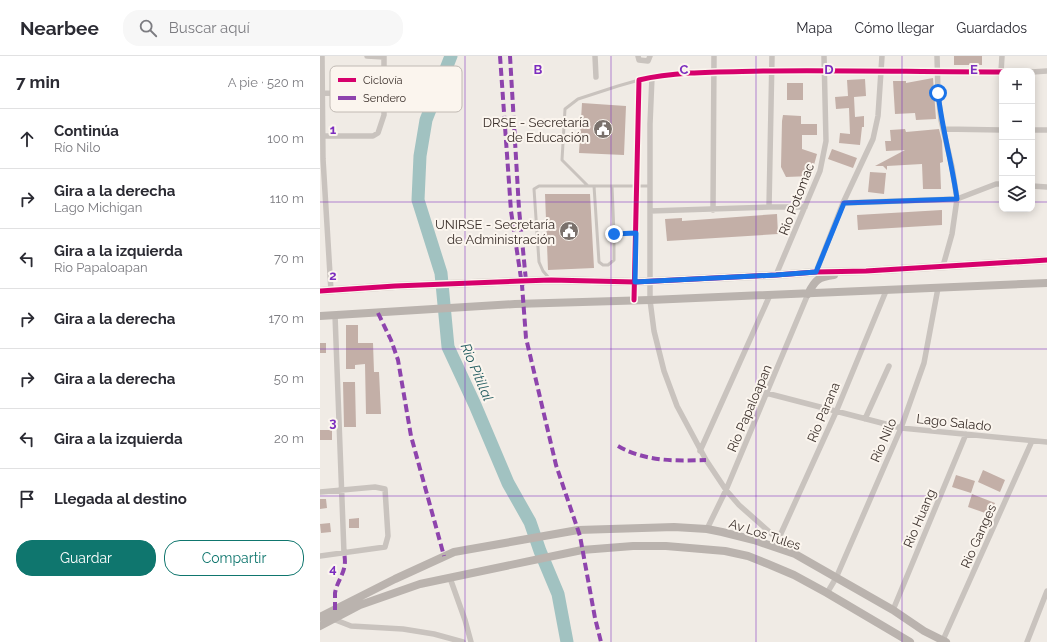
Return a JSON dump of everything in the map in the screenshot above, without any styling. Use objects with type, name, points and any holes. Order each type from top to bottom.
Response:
[{"type":"street","points":[[322,56],[321,126],[323,136],[323,195],[331,290]]},
{"type":"street","points":[[367,56],[384,56]]},
{"type":"street","points":[[595,56],[596,77]]},
{"type":"street","points":[[713,210],[714,56]]},
{"type":"street","points":[[769,207],[772,56]]},
{"type":"street","name":"Rio Potomac","points":[[776,275],[820,171],[826,141],[824,56]]},
{"type":"street","points":[[816,272],[844,203],[873,139],[878,116],[882,56]]},
{"type":"street","points":[[937,56],[940,114],[952,167],[957,199],[952,234],[943,266]]},
{"type":"street","points":[[1002,56],[1002,68]]},
{"type":"street","points":[[638,57],[642,61],[648,61],[650,57]]},
{"type":"street","points":[[634,300],[639,80],[652,77],[714,72],[999,72]]},
{"type":"street","points":[[1035,72],[1047,72]]},
{"type":"street","points":[[652,77],[649,186],[650,300],[654,331],[664,371],[676,406],[700,451],[726,490],[739,505],[795,554]]},
{"type":"street","points":[[323,136],[373,136],[378,133],[384,112]]},
{"type":"street","points":[[638,123],[650,124]]},
{"type":"street","points":[[943,130],[999,130]]},
{"type":"street","points":[[1035,130],[1047,130]]},
{"type":"street","points":[[844,203],[957,199],[999,184]]},
{"type":"street","points":[[1035,186],[1047,187]]},
{"type":"street","points":[[650,211],[805,207]]},
{"type":"street","points":[[320,291],[511,281],[551,280],[651,282],[1047,260]]},
{"type":"street","points":[[808,294],[814,282],[821,278],[866,271]]},
{"type":"street","points":[[320,316],[515,304],[886,291],[1047,283]]},
{"type":"street","name":"Rio Nilo","points":[[827,593],[836,578],[900,428],[924,363],[938,288]]},
{"type":"street","name":"Rio Parana","points":[[778,540],[836,412],[886,291]]},
{"type":"street","name":"Rio Papaloapan","points":[[708,529],[726,490],[808,294]]},
{"type":"street","points":[[700,451],[770,295]]},
{"type":"street","points":[[335,315],[340,490],[344,553]]},
{"type":"street","points":[[865,419],[889,366]]},
{"type":"street","name":"Lago Salado","points":[[766,393],[900,428],[1047,442]]},
{"type":"street","name":"Rio Huang","points":[[893,610],[966,434]]},
{"type":"street","name":"Rio Ganges","points":[[945,641],[1032,441]]},
{"type":"street","points":[[320,492],[375,487],[385,489],[388,536],[386,547],[320,556]]},
{"type":"street","name":"Av Los Tules","points":[[320,617],[395,579],[454,552],[578,530],[646,527],[708,529],[754,540],[795,554],[893,610],[924,631],[945,641]]},
{"type":"street","name":"Av Los Tules","points":[[320,626],[360,606],[420,584],[582,550],[633,546],[666,546],[725,551],[748,556],[794,575],[910,642]]},
{"type":"street","points":[[450,578],[471,642]]},
{"type":"street","points":[[1027,642],[1047,591]]},
{"type":"street","points":[[332,619],[351,626],[403,629],[434,634],[463,642]]},
{"type":"lane","points":[[588,186],[562,160],[565,109],[578,99],[639,80]]},
{"type":"lane","points":[[551,280],[543,271],[539,262],[534,189],[539,186],[649,186]]},
{"type":"lane","points":[[594,186],[599,262],[602,265],[608,265],[614,260],[612,186]]},
{"type":"lane","points":[[614,234],[636,233]]},
{"type":"building","points":[[954,56],[982,56],[982,65],[954,65]]},
{"type":"building","points":[[933,78],[936,119],[916,120],[915,113],[895,114],[893,81],[906,81],[906,83]]},
{"type":"building","points":[[865,79],[866,96],[854,97],[855,117],[864,116],[864,127],[862,127],[860,145],[839,143],[840,133],[850,134],[849,108],[836,109],[835,97],[848,96],[847,80]]},
{"type":"building","points":[[787,83],[803,83],[803,100],[787,100]]},
{"type":"building","name":"DRSE - Secretaría de Educación","points":[[582,103],[626,106],[624,155],[579,153]]},
{"type":"building","points":[[783,115],[801,116],[801,124],[817,124],[817,135],[802,135],[802,149],[817,154],[811,176],[786,177],[781,167]]},
{"type":"building","points":[[905,129],[906,132],[939,129],[942,141],[943,162],[940,163],[941,189],[923,189],[922,164],[887,166],[887,170],[883,166],[875,166],[905,150],[886,151],[885,141],[891,141],[890,130]]},
{"type":"building","points":[[832,149],[857,158],[853,168],[828,159]]},
{"type":"building","points":[[870,172],[886,173],[884,194],[868,192]]},
{"type":"building","name":"UNIRSE - Secretaría de Administración","points":[[545,194],[590,194],[594,268],[548,270]]},
{"type":"building","points":[[942,210],[942,225],[858,230],[857,215]]},
{"type":"building","points":[[777,214],[778,234],[667,241],[665,219],[682,218],[682,221]]},
{"type":"building","points":[[346,325],[358,325],[358,343],[373,343],[374,372],[379,372],[381,414],[366,414],[365,364],[355,365],[355,369],[346,369]]},
{"type":"building","points":[[320,343],[326,343],[326,353],[320,353]]},
{"type":"building","points":[[343,382],[355,382],[356,427],[344,427]]},
{"type":"building","points":[[320,430],[332,430],[332,440],[320,440]]},
{"type":"building","points":[[983,470],[1005,480],[1000,492],[978,482]]},
{"type":"building","points":[[956,475],[975,481],[971,493],[952,487]]},
{"type":"building","points":[[972,494],[995,503],[991,515],[968,507]]},
{"type":"building","points":[[320,499],[326,499],[327,508],[320,509]]},
{"type":"building","points":[[359,518],[359,528],[349,528],[349,519]]},
{"type":"building","points":[[330,523],[331,532],[321,533],[320,524]]},
{"type":"waterway","name":"Rio Pitillal","points":[[447,66],[451,56]]},
{"type":"waterway","name":"Rio Pitillal","points":[[429,112],[426,120],[420,156],[418,200],[441,273],[448,347],[475,405],[508,483],[530,522],[558,594],[567,642]]},
{"type":"marked path","points":[[500,56],[511,211],[522,285],[526,338],[556,465],[580,536],[595,618],[601,642]]},
{"type":"marked path","points":[[510,56],[519,209],[526,281],[523,284]]},
{"type":"marked path","points":[[378,313],[391,340],[398,360],[411,436],[444,556]]},
{"type":"marked path","points":[[618,446],[650,458],[672,460],[706,460]]},
{"type":"marked path","points":[[335,610],[336,587],[345,565],[344,553]]},
{"type":"cycle path","points":[[634,300],[639,80],[701,72],[999,72]]},
{"type":"cycle path","points":[[320,291],[395,286],[551,280],[635,282],[816,272],[866,271],[1047,260]]},
{"type":"place","name":"DRSE - Secretaría de Educación","points":[[603,129]]},
{"type":"place","name":"UNIRSE - Secretaría de Administración","points":[[569,231]]},
{"type":"route","points":[[614,234],[636,233],[635,282],[816,272],[844,203],[957,199],[952,167],[941,120],[938,93]]}]
